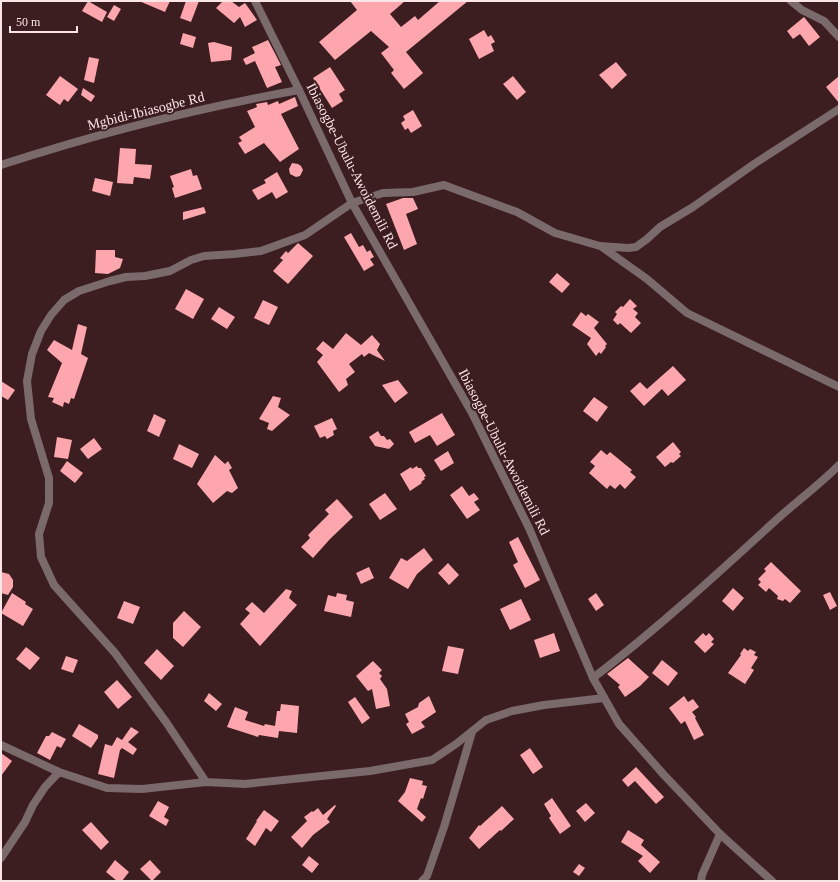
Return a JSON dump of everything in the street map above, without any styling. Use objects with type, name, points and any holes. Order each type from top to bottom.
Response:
[{"type":"street","name":"Ibiasogbe-Ubulu-Awoidemili Rd","points":[[255,1],[352,203],[472,413],[529,528],[593,678],[619,724],[664,775],[720,834],[772,881]]},
{"type":"street","points":[[791,1],[802,10],[824,21],[839,37]]},
{"type":"street","name":"Mgbidi-Ibiasogbe Rd","points":[[1,165],[115,130],[240,101],[299,90]]},
{"type":"street","points":[[206,782],[166,722],[115,653],[54,586],[41,557],[39,534],[49,503],[49,478],[31,419],[27,381],[32,354],[41,331],[51,315],[64,300],[80,291],[110,281],[126,277],[170,272],[191,260],[204,256],[261,250],[305,235],[352,203],[383,193],[412,192],[444,185],[516,212],[555,233],[600,246],[628,248],[636,246],[647,239],[660,228],[693,208],[754,164],[839,109]]},
{"type":"street","points":[[600,246],[647,279],[686,313],[839,386]]},
{"type":"street","points":[[621,260],[622,252],[628,248]]},
{"type":"street","points":[[593,678],[722,570],[839,465]]},
{"type":"street","points":[[1,745],[59,772],[107,788],[142,789],[206,782],[246,784],[370,771],[432,760],[472,732],[486,720],[512,711],[544,705],[604,698]]},
{"type":"street","points":[[422,881],[427,876],[444,827],[472,732]]},
{"type":"street","points":[[1,858],[25,822],[33,805],[45,787],[59,772]]},
{"type":"street","points":[[701,881],[702,875],[720,834]]},
{"type":"building","points":[[88,1],[107,12],[102,22],[82,11]]},
{"type":"building","points":[[139,1],[170,1],[165,12]]},
{"type":"building","points":[[186,1],[199,1],[191,22],[180,18]]},
{"type":"building","points":[[223,1],[231,1],[239,7],[245,3],[257,20],[245,27],[240,17],[234,23],[216,8]]},
{"type":"building","points":[[350,1],[405,1],[390,14],[401,27],[415,16],[418,20],[440,1],[468,1],[406,52],[423,73],[404,89],[391,73],[394,70],[381,53],[389,47],[371,31],[335,60],[319,42],[357,10]]},
{"type":"building","points":[[114,5],[121,9],[114,21],[107,17]]},
{"type":"building","points":[[804,17],[820,37],[809,46],[800,34],[793,39],[787,31]]},
{"type":"building","points":[[484,30],[488,37],[491,35],[495,42],[491,44],[494,51],[479,59],[469,39]]},
{"type":"building","points":[[183,33],[196,37],[193,48],[180,44]]},
{"type":"building","points":[[268,40],[281,65],[275,67],[282,82],[267,88],[255,61],[246,65],[243,59],[255,53],[252,47]]},
{"type":"building","points":[[214,42],[232,47],[231,60],[211,62],[208,43]]},
{"type":"building","points":[[89,57],[99,59],[94,83],[84,80]]},
{"type":"building","points":[[616,62],[627,75],[612,89],[599,75]]},
{"type":"building","points":[[330,67],[345,90],[339,94],[343,101],[332,108],[313,78]]},
{"type":"building","points":[[60,76],[78,89],[68,102],[64,99],[60,105],[46,95]]},
{"type":"building","points":[[513,76],[526,92],[517,100],[503,84]]},
{"type":"building","points":[[839,76],[839,103],[826,87]]},
{"type":"building","points":[[83,88],[95,96],[91,102],[81,95]]},
{"type":"building","points":[[295,97],[298,106],[281,114],[299,149],[280,162],[264,143],[245,154],[238,143],[242,141],[239,137],[255,127],[247,111],[257,107],[256,104],[267,102],[268,105],[278,101],[279,104]]},
{"type":"building","points":[[413,110],[422,126],[411,133],[408,128],[405,130],[401,123],[405,120],[403,116]]},
{"type":"building","points":[[120,148],[136,149],[135,164],[152,165],[150,179],[134,177],[133,184],[117,183]]},
{"type":"building","points":[[292,163],[301,166],[303,170],[300,176],[296,177],[290,174],[289,169]]},
{"type":"building","points":[[191,169],[193,176],[197,175],[202,189],[175,198],[172,188],[174,187],[170,176]]},
{"type":"building","points":[[277,172],[288,192],[276,199],[272,192],[258,200],[252,190],[266,183],[264,180]]},
{"type":"building","points":[[95,178],[113,182],[110,196],[92,191]]},
{"type":"building","points":[[403,198],[413,198],[418,209],[406,214],[417,244],[404,250],[386,204]]},
{"type":"building","points":[[204,207],[206,213],[183,220],[183,212]]},
{"type":"building","points":[[351,233],[359,247],[363,245],[367,252],[370,250],[374,257],[370,259],[374,265],[364,271],[344,237]]},
{"type":"building","points":[[298,243],[313,256],[288,284],[273,271],[283,260],[280,258],[286,251],[288,253]]},
{"type":"building","points":[[96,250],[115,250],[115,257],[123,259],[120,268],[108,274],[95,273]]},
{"type":"building","points":[[557,273],[570,284],[562,293],[549,282]]},
{"type":"building","points":[[186,289],[204,299],[193,319],[175,309]]},
{"type":"building","points":[[630,299],[637,306],[633,309],[638,313],[635,317],[641,323],[631,333],[620,323],[618,325],[613,320],[617,314],[615,312],[621,306],[623,307]]},
{"type":"building","points":[[263,300],[278,307],[269,325],[254,318]]},
{"type":"building","points":[[219,307],[235,317],[227,329],[211,319]]},
{"type":"building","points":[[581,312],[586,316],[588,314],[599,322],[594,328],[607,344],[601,354],[599,352],[596,356],[587,344],[591,338],[572,325]]},
{"type":"building","points":[[78,324],[87,327],[81,354],[88,358],[74,399],[71,398],[69,404],[64,402],[63,407],[52,402],[54,398],[48,397],[62,363],[47,350],[54,340],[72,350]]},
{"type":"building","points":[[346,333],[361,345],[372,335],[380,344],[377,350],[385,361],[369,353],[364,357],[362,354],[349,364],[355,372],[346,379],[348,385],[339,392],[317,362],[323,355],[316,349],[323,341],[333,349]]},
{"type":"building","points":[[673,366],[686,380],[668,396],[662,389],[644,406],[630,391],[640,382],[647,389]]},
{"type":"building","points":[[398,380],[408,393],[395,403],[382,385]]},
{"type":"building","points":[[1,381],[15,390],[8,400],[1,396]]},
{"type":"building","points":[[273,396],[281,398],[278,407],[290,415],[272,431],[267,429],[269,423],[259,419]]},
{"type":"building","points":[[594,397],[608,407],[597,422],[583,411]]},
{"type":"building","points":[[442,413],[455,435],[437,446],[430,435],[415,443],[409,432]]},
{"type":"building","points":[[154,414],[166,420],[159,437],[147,431]]},
{"type":"building","points":[[332,418],[337,429],[333,431],[334,435],[327,439],[325,436],[320,438],[314,426]]},
{"type":"building","points":[[378,431],[381,436],[384,436],[387,440],[390,439],[394,444],[389,449],[375,446],[369,437]]},
{"type":"building","points":[[57,437],[72,440],[68,459],[54,457]]},
{"type":"building","points":[[94,438],[102,449],[88,459],[80,449]]},
{"type":"building","points":[[673,442],[681,452],[679,454],[681,456],[673,463],[671,462],[665,467],[656,457]]},
{"type":"building","points":[[179,444],[199,454],[192,468],[173,459]]},
{"type":"building","points":[[601,450],[607,455],[610,452],[632,470],[630,472],[636,477],[625,489],[620,484],[615,489],[610,485],[607,489],[589,473],[595,466],[590,462]]},
{"type":"building","points":[[448,451],[454,463],[441,471],[434,460]]},
{"type":"building","points":[[215,455],[225,464],[228,461],[232,468],[229,470],[238,488],[232,493],[227,491],[213,503],[197,484]]},
{"type":"building","points":[[67,461],[83,473],[75,483],[60,471]]},
{"type":"building","points":[[417,466],[418,468],[421,468],[426,476],[421,482],[422,483],[410,491],[400,474],[411,467],[412,469]]},
{"type":"building","points":[[462,486],[469,496],[474,493],[479,499],[474,502],[480,510],[467,519],[450,495]]},
{"type":"building","points":[[385,493],[397,509],[380,520],[369,504]]},
{"type":"building","points":[[337,499],[353,517],[313,558],[301,547],[310,538],[308,535],[329,514],[325,510]]},
{"type":"building","points":[[518,537],[540,580],[525,588],[513,565],[518,562],[509,542]]},
{"type":"building","points":[[424,548],[433,560],[417,574],[408,589],[389,578],[401,558],[407,561]]},
{"type":"building","points":[[771,562],[801,591],[790,603],[785,599],[783,601],[777,599],[778,596],[769,588],[766,592],[758,585],[761,582],[758,579],[766,571],[764,569]]},
{"type":"building","points":[[448,563],[459,575],[449,585],[438,573]]},
{"type":"building","points":[[369,567],[374,578],[361,584],[356,573]]},
{"type":"building","points":[[1,572],[9,574],[13,580],[13,587],[8,595],[1,593]]},
{"type":"building","points":[[733,588],[744,598],[733,611],[722,601]]},
{"type":"building","points":[[286,589],[292,591],[289,598],[297,605],[260,646],[240,624],[250,613],[245,609],[252,602],[264,613]]},
{"type":"building","points":[[830,592],[837,606],[830,610],[823,595]]},
{"type":"building","points":[[12,593],[26,602],[25,604],[33,609],[23,626],[1,613]]},
{"type":"building","points":[[337,593],[347,595],[346,600],[354,602],[351,617],[324,611],[328,595],[336,597]]},
{"type":"building","points":[[596,593],[604,605],[596,611],[588,599]]},
{"type":"building","points":[[521,599],[531,620],[510,630],[500,609]]},
{"type":"building","points":[[124,601],[140,607],[133,624],[117,618]]},
{"type":"building","points":[[184,611],[201,627],[183,647],[173,638],[173,623]]},
{"type":"building","points":[[554,633],[560,651],[540,658],[534,640]]},
{"type":"building","points":[[703,633],[706,636],[709,633],[714,639],[711,642],[714,644],[705,653],[694,642]]},
{"type":"building","points":[[448,646],[464,649],[458,674],[442,671]]},
{"type":"building","points":[[26,647],[40,658],[30,670],[16,659]]},
{"type":"building","points":[[744,648],[748,651],[750,649],[756,652],[754,655],[758,657],[751,668],[754,670],[745,684],[728,673],[741,655],[740,654]]},
{"type":"building","points":[[157,649],[174,666],[161,680],[144,663]]},
{"type":"building","points":[[66,656],[78,660],[73,673],[61,669]]},
{"type":"building","points":[[628,658],[649,677],[625,697],[618,687],[620,685],[607,674]]},
{"type":"building","points":[[662,660],[678,673],[668,686],[652,673]]},
{"type":"building","points":[[373,661],[382,670],[379,673],[382,676],[380,679],[387,689],[390,706],[376,709],[372,689],[368,691],[356,676]]},
{"type":"building","points":[[117,680],[132,697],[118,709],[104,692]]},
{"type":"building","points":[[209,693],[222,704],[216,711],[204,701]]},
{"type":"building","points":[[429,696],[436,712],[421,722],[425,727],[412,734],[406,724],[409,722],[405,714],[418,707],[419,703]]},
{"type":"building","points":[[684,696],[688,702],[693,699],[699,707],[692,712],[696,717],[695,718],[704,735],[694,740],[685,721],[681,724],[669,708]]},
{"type":"building","points":[[355,697],[370,718],[362,724],[348,702]]},
{"type":"building","points":[[281,704],[299,706],[297,733],[279,731],[278,738],[259,735],[258,737],[227,727],[235,707],[248,712],[245,720],[264,726],[265,724],[275,726],[277,711],[280,711]]},
{"type":"building","points":[[79,724],[98,735],[98,738],[91,748],[72,736]]},
{"type":"building","points":[[131,727],[139,732],[128,742],[137,749],[133,755],[122,748],[120,750],[114,778],[98,774],[105,744],[112,746],[117,737],[122,740]]},
{"type":"building","points":[[52,732],[66,739],[61,748],[57,746],[50,760],[37,753],[46,736],[49,736]]},
{"type":"building","points":[[530,748],[543,767],[533,774],[520,755]]},
{"type":"building","points":[[1,753],[12,761],[1,776]]},
{"type":"building","points":[[636,767],[664,797],[656,804],[635,781],[628,787],[622,780]]},
{"type":"building","points":[[410,778],[423,781],[422,785],[427,786],[423,799],[421,798],[417,809],[426,817],[422,822],[398,801],[405,792]]},
{"type":"building","points":[[552,798],[571,826],[560,834],[549,818],[551,816],[544,804]]},
{"type":"building","points":[[158,801],[169,807],[164,817],[169,820],[166,826],[149,816]]},
{"type":"building","points":[[586,803],[595,813],[585,822],[576,811]]},
{"type":"building","points":[[335,805],[336,806],[327,819],[330,822],[313,835],[302,848],[291,837],[307,821],[304,817],[312,811],[313,812],[318,808],[323,815]]},
{"type":"building","points":[[502,806],[514,819],[479,849],[469,838],[479,825],[480,826]]},
{"type":"building","points":[[264,810],[279,821],[271,832],[266,828],[255,846],[246,839]]},
{"type":"building","points":[[91,822],[109,842],[101,850],[82,830]]},
{"type":"building","points":[[628,830],[644,840],[641,845],[660,862],[650,873],[638,861],[643,856],[621,842]]},
{"type":"building","points":[[309,856],[319,864],[312,873],[302,865]]},
{"type":"building","points":[[115,860],[129,872],[122,881],[117,881],[106,872]]},
{"type":"building","points":[[150,860],[161,872],[152,881],[140,869]]},
{"type":"building","points":[[579,864],[585,868],[579,876],[573,872]]}]
